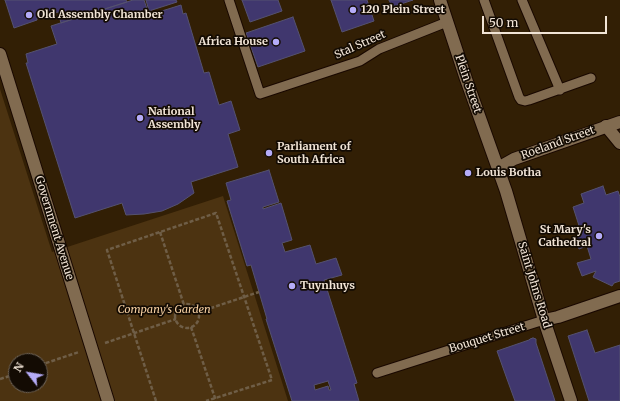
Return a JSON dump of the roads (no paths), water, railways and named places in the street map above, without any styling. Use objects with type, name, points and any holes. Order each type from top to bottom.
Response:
[{"type":"street","name":"Plein Street","points":[[440,0],[466,79],[498,168]]},
{"type":"street","name":"Government Avenue","points":[[0,54],[108,401]]},
{"type":"street","name":"Roeland Street","points":[[498,168],[514,159],[620,122]]},
{"type":"street","points":[[606,126],[620,143]]},
{"type":"street","name":"Saint Johns Road","points":[[498,168],[544,320],[571,401]]},
{"type":"street","name":"Bouquet Street","points":[[544,320],[558,317],[620,296]]},
{"type":"lane","name":"Stal Street","points":[[229,0],[260,94],[360,60],[380,48],[447,22]]},
{"type":"lane","points":[[484,0],[518,97],[521,100],[530,100],[591,78]]},
{"type":"lane","points":[[522,0],[560,90]]},
{"type":"lane","name":"Bouquet Street","points":[[377,373],[544,320]]},
{"type":"place","name":"120 Plein Street","points":[[353,10]]},
{"type":"place","name":"Old Assembly Chamber","points":[[29,15]]},
{"type":"place","name":"Africa House","points":[[276,42]]},
{"type":"place","name":"National Assembly","points":[[140,118]]},
{"type":"place","name":"Parliament of South Africa","points":[[269,153]]},
{"type":"place","name":"Louis Botha","points":[[468,173]]},
{"type":"place","name":"St Mary's Cathedral","points":[[599,236]]},
{"type":"place","name":"Tuynhuys","points":[[292,286]]},
{"type":"park label","name":"Company's Garden","points":[[164,310]]}]
